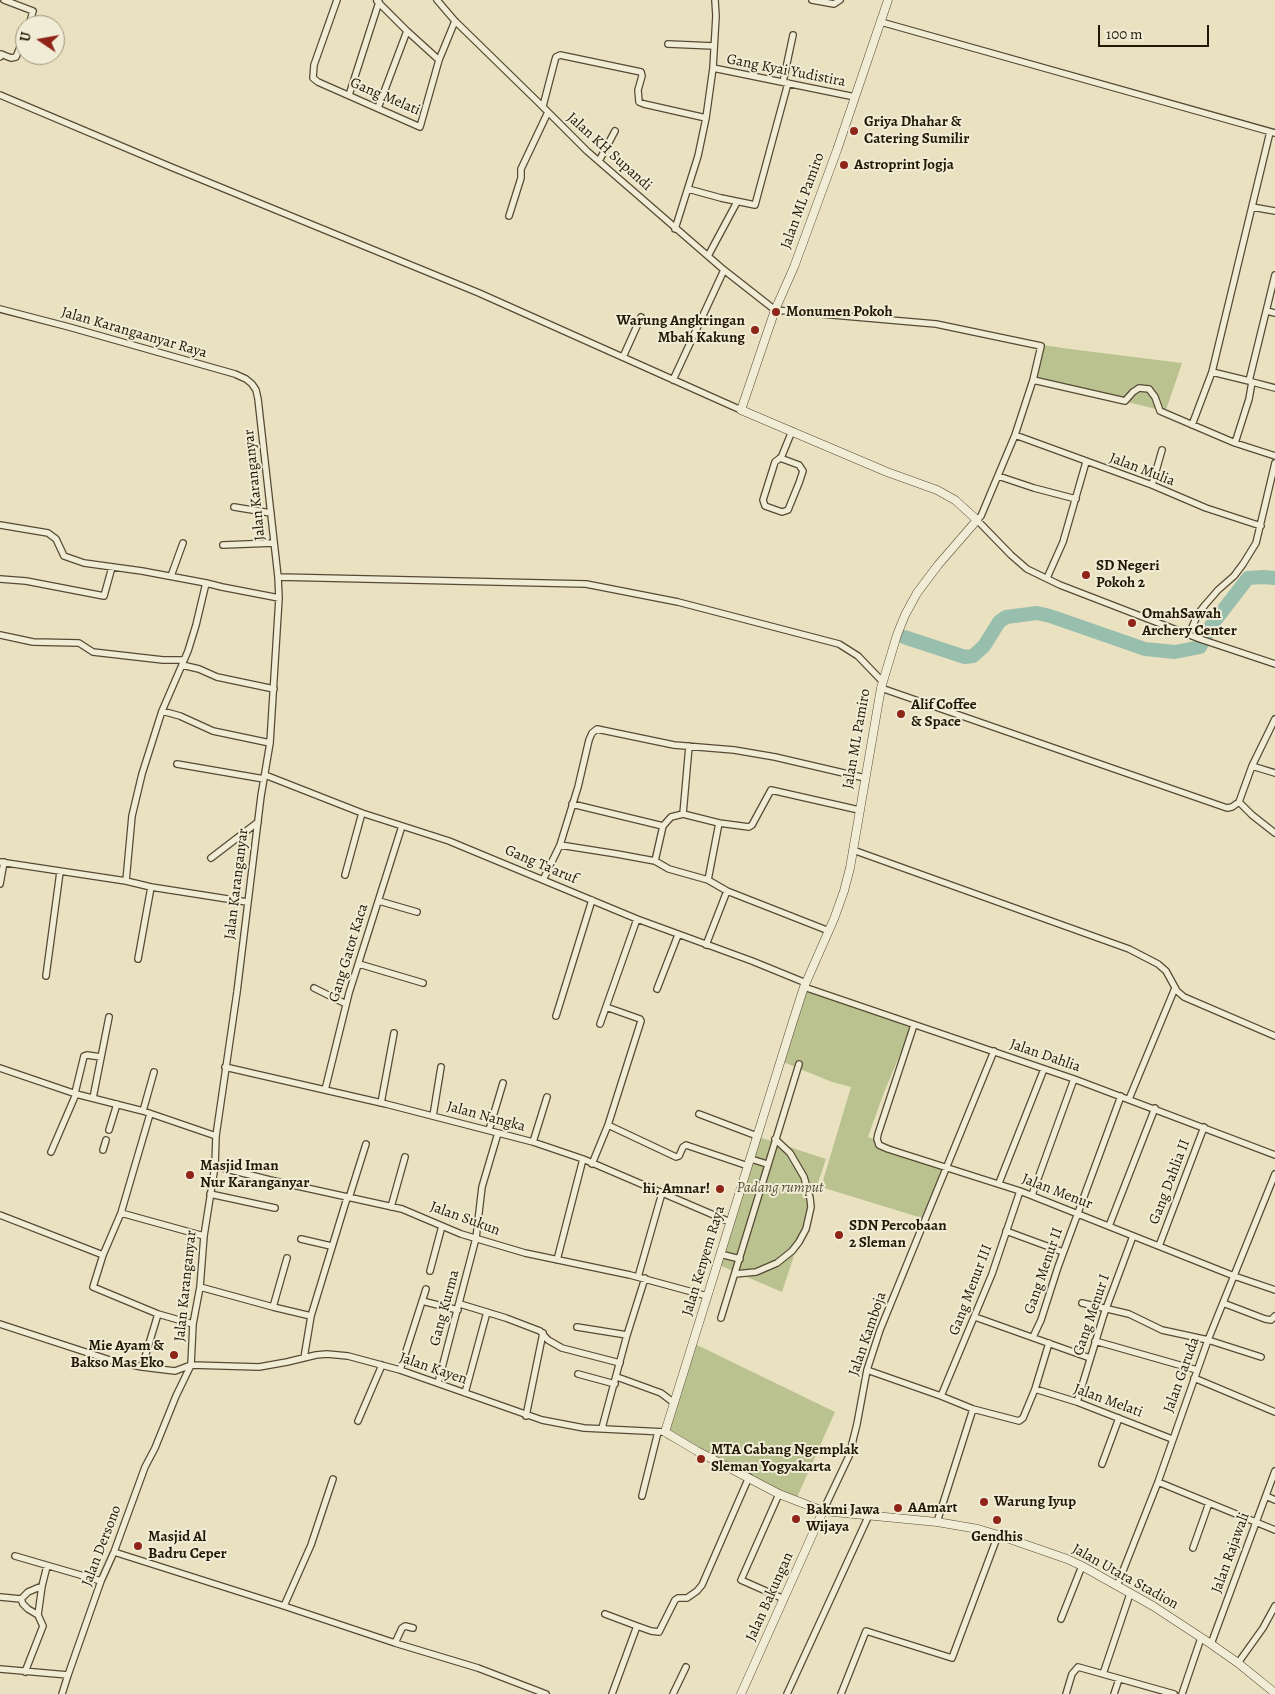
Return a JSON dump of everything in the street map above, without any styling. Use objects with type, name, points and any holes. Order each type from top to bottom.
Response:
[{"type":"street","points":[[4,0],[34,11],[33,15]]},
{"type":"street","name":"Gang Melati","points":[[337,0],[314,66],[313,78],[318,82],[420,127],[439,60],[455,21]]},
{"type":"street","name":"Jalan KH Supandi","points":[[437,0],[455,21],[543,106],[567,132],[675,229],[775,310]]},
{"type":"street","points":[[675,229],[698,156],[706,118],[713,68],[715,0]]},
{"type":"street","points":[[812,0],[834,4],[840,0]]},
{"type":"street","name":"Jalan ML Pamiro","points":[[741,410],[775,310],[794,267],[888,0]]},
{"type":"street","points":[[349,95],[378,1],[439,60]]},
{"type":"street","points":[[881,22],[1273,132],[1252,207],[1212,372],[1192,425]]},
{"type":"street","points":[[378,108],[407,31]]},
{"type":"street","points":[[688,189],[753,206],[756,203],[786,83],[793,35]]},
{"type":"street","points":[[668,44],[714,46]]},
{"type":"street","points":[[0,57],[1,54],[15,57]]},
{"type":"street","points":[[543,106],[556,56],[560,55],[640,72],[643,75],[638,90],[639,102],[706,118]]},
{"type":"street","name":"Gang Kyai Yudistira","points":[[713,68],[854,97]]},
{"type":"street","points":[[0,95],[479,293],[741,410],[887,472],[937,490],[963,505],[1027,569],[1078,593],[1200,639],[1275,664]]},
{"type":"street","points":[[509,216],[518,187],[521,169],[548,112]]},
{"type":"street","points":[[599,161],[615,130]]},
{"type":"street","points":[[708,256],[737,202]]},
{"type":"street","points":[[1252,207],[1275,211]]},
{"type":"street","points":[[673,380],[724,270]]},
{"type":"street","points":[[1212,372],[1249,381],[1275,276]]},
{"type":"street","name":"Jalan Karangaanyar Raya","points":[[0,309],[235,374],[246,379],[256,390]]},
{"type":"street","points":[[775,310],[936,324],[1040,346],[1041,349],[1033,380],[1015,435],[978,520]]},
{"type":"street","points":[[1267,311],[1275,313]]},
{"type":"street","points":[[623,357],[641,317]]},
{"type":"street","points":[[1033,380],[1125,401],[1139,388],[1149,389],[1155,397],[1160,411],[1235,443],[1275,456]]},
{"type":"street","points":[[1235,443],[1249,399],[1252,382],[1275,388]]},
{"type":"street","name":"Jalan Karanganyar","points":[[142,1367],[176,1371],[191,1365],[193,1324],[200,1286],[204,1236],[215,1166],[216,1136],[270,743],[279,598],[256,390]]},
{"type":"street","points":[[781,458],[799,465],[803,471],[788,510],[782,512],[765,506],[763,500],[775,462],[781,458],[792,431]]},
{"type":"street","name":"Jalan Mulia","points":[[1015,435],[1206,508],[1261,526]]},
{"type":"street","points":[[1152,486],[1162,450]]},
{"type":"street","points":[[1047,578],[1063,542],[1086,462]]},
{"type":"street","points":[[1189,634],[1198,614],[1218,590],[1244,564],[1256,543],[1275,463]]},
{"type":"street","points":[[998,476],[1076,499]]},
{"type":"street","points":[[234,507],[270,513]]},
{"type":"street","name":"Jalan ML Pamiro","points":[[805,985],[844,891],[853,850],[881,684],[897,635],[917,593],[938,565],[978,520]]},
{"type":"street","points":[[0,525],[48,532],[56,539],[64,556],[84,563],[206,582],[279,598]]},
{"type":"street","points":[[171,576],[184,543]]},
{"type":"street","points":[[223,545],[274,543]]},
{"type":"street","points":[[0,579],[26,581],[104,596],[112,567]]},
{"type":"street","points":[[278,577],[586,584],[678,602],[839,644],[858,656],[881,684],[1227,808],[1239,802],[1252,766],[1275,719]]},
{"type":"street","points":[[126,881],[132,816],[142,774],[162,711],[183,663],[196,625],[206,582]]},
{"type":"street","points":[[0,635],[33,642],[79,643],[93,652],[183,663],[217,676],[274,689]]},
{"type":"street","points":[[162,711],[180,716],[213,730],[270,743]]},
{"type":"street","points":[[543,880],[560,845],[589,740],[595,730],[601,729],[665,743],[734,750],[775,757],[864,778]]},
{"type":"street","points":[[683,814],[689,746]]},
{"type":"street","name":"Gang Ta'aruf","points":[[177,764],[264,777],[362,813],[449,841],[636,919],[752,961],[805,985]]},
{"type":"street","points":[[1252,766],[1275,773]]},
{"type":"street","points":[[655,861],[663,826],[671,818],[683,814],[749,828],[771,790],[859,810]]},
{"type":"street","points":[[1239,802],[1275,833]]},
{"type":"street","points":[[572,804],[663,826]]},
{"type":"street","points":[[345,875],[362,813]]},
{"type":"street","points":[[211,858],[258,822]]},
{"type":"street","points":[[708,880],[719,823]]},
{"type":"street","name":"Gang Gatot Kaca","points":[[324,1090],[346,1004],[402,826]]},
{"type":"street","points":[[560,845],[655,861],[669,869],[708,880],[726,891],[829,931]]},
{"type":"street","points":[[853,850],[1129,949],[1158,964],[1166,971],[1175,988],[1184,997],[1275,1036]]},
{"type":"street","points":[[0,884],[2,862],[247,902]]},
{"type":"street","points":[[46,976],[60,872]]},
{"type":"street","points":[[138,959],[151,887]]},
{"type":"street","points":[[706,945],[726,891]]},
{"type":"street","points":[[556,1016],[592,900]]},
{"type":"street","points":[[379,901],[417,912]]},
{"type":"street","points":[[600,1024],[636,919]]},
{"type":"street","points":[[657,989],[678,935]]},
{"type":"street","points":[[359,964],[423,983]]},
{"type":"street","name":"Jalan Dahlia","points":[[805,985],[914,1025],[1044,1068],[1155,1108],[1275,1155]]},
{"type":"street","name":"Jalan Kenyem Raya","points":[[662,1432],[674,1403],[805,985]]},
{"type":"street","points":[[314,988],[346,1004]]},
{"type":"street","points":[[1129,1099],[1175,988]]},
{"type":"street","points":[[592,1164],[608,1125],[641,1021],[606,1007]]},
{"type":"street","points":[[93,1098],[109,1017]]},
{"type":"street","name":"Jalan Menur","points":[[914,1025],[878,1134],[877,1142],[882,1146],[1032,1195],[1234,1276],[1275,1290]]},
{"type":"street","points":[[381,1103],[394,1032]]},
{"type":"street","name":"Jalan Kamboja","points":[[823,1511],[849,1456],[867,1370],[896,1288],[948,1168],[994,1051]]},
{"type":"street","points":[[51,1152],[75,1094],[84,1056],[101,1057]]},
{"type":"street","points":[[721,1318],[799,1064]]},
{"type":"street","name":"Jalan Nangka","points":[[225,1067],[381,1103],[533,1142],[583,1159],[730,1222]]},
{"type":"street","points":[[433,1116],[441,1067]]},
{"type":"street","points":[[0,1068],[75,1094],[144,1112],[216,1136]]},
{"type":"street","points":[[999,1183],[1044,1068]]},
{"type":"street","points":[[144,1112],[154,1072]]},
{"type":"street","points":[[1032,1195],[1074,1079]]},
{"type":"street","points":[[489,1130],[503,1084]]},
{"type":"street","name":"Gang Menur II","points":[[1033,1337],[1041,1320],[1063,1252],[1121,1096]]},
{"type":"street","points":[[533,1142],[547,1097]]},
{"type":"street","points":[[109,1130],[117,1104]]},
{"type":"street","points":[[1109,1226],[1155,1108]]},
{"type":"street","points":[[150,1114],[121,1213],[103,1255],[93,1287],[158,1314],[193,1324]]},
{"type":"street","points":[[700,1114],[758,1136]]},
{"type":"street","points":[[608,1125],[676,1157],[679,1156],[686,1145],[749,1162],[768,1164]]},
{"type":"street","name":"Gang Dahlia II","points":[[1159,1246],[1204,1127]]},
{"type":"street","name":"Gang Kurma","points":[[438,1383],[476,1238],[482,1187],[498,1133]]},
{"type":"street","points":[[103,1150],[106,1140]]},
{"type":"street","points":[[735,1274],[756,1272],[777,1263],[792,1251],[806,1229],[811,1207],[804,1177],[790,1153],[775,1140]]},
{"type":"street","points":[[304,1358],[311,1316],[331,1246],[366,1144]]},
{"type":"street","points":[[391,1207],[405,1157]]},
{"type":"street","points":[[557,1260],[583,1159]]},
{"type":"street","name":"Jalan Sukun","points":[[215,1166],[411,1212],[476,1238],[557,1260],[642,1277],[708,1296]]},
{"type":"street","name":"Jalan Garuda","points":[[1117,1586],[1158,1482],[1208,1340],[1275,1174]]},
{"type":"street","name":"Gang Menur III","points":[[941,1396],[992,1274],[1020,1191]]},
{"type":"street","points":[[602,1428],[617,1377],[662,1193]]},
{"type":"street","points":[[210,1194],[275,1208]]},
{"type":"street","points":[[121,1213],[204,1236]]},
{"type":"street","points":[[0,1215],[103,1255]]},
{"type":"street","points":[[430,1271],[442,1226]]},
{"type":"street","points":[[1006,1231],[1063,1252]]},
{"type":"street","name":"Gang Menur I","points":[[1077,1402],[1105,1310],[1133,1236]]},
{"type":"street","points":[[301,1238],[331,1246]]},
{"type":"street","points":[[720,1254],[740,1259]]},
{"type":"street","points":[[273,1308],[287,1258]]},
{"type":"street","points":[[200,1286],[273,1308],[311,1316]]},
{"type":"street","points":[[400,1370],[426,1289]]},
{"type":"street","points":[[422,1301],[487,1312],[543,1333],[548,1340],[556,1345],[620,1363]]},
{"type":"street","points":[[1082,1303],[1105,1310],[1129,1314],[1162,1330],[1208,1340],[1262,1357]]},
{"type":"street","points":[[1223,1303],[1265,1319],[1271,1320],[1275,1316]]},
{"type":"street","points":[[465,1393],[487,1312]]},
{"type":"street","points":[[0,1324],[113,1361],[142,1367],[158,1314]]},
{"type":"street","points":[[975,1317],[1090,1358]]},
{"type":"street","points":[[577,1327],[627,1335]]},
{"type":"street","points":[[526,1416],[543,1333]]},
{"type":"street","points":[[1095,1340],[1197,1370]]},
{"type":"street","points":[[867,1370],[973,1409],[1019,1421],[1023,1418],[1035,1389],[1049,1343]]},
{"type":"street","name":"Jalan Kayen","points":[[191,1365],[259,1367],[316,1355],[336,1355],[362,1359],[400,1370],[526,1416],[568,1426],[662,1432]]},
{"type":"street","name":"Jalan Dersono","points":[[62,1694],[100,1581],[114,1552],[145,1467],[191,1365]]},
{"type":"street","points":[[358,1421],[382,1365]]},
{"type":"street","points":[[578,1374],[615,1384]]},
{"type":"street","points":[[617,1377],[661,1393],[674,1403]]},
{"type":"street","points":[[1194,1378],[1275,1412]]},
{"type":"street","name":"Jalan Melati","points":[[1035,1389],[1077,1402],[1172,1439]]},
{"type":"street","points":[[937,1522],[973,1409]]},
{"type":"street","points":[[1102,1464],[1119,1418]]},
{"type":"street","points":[[642,1496],[662,1432]]},
{"type":"street","name":"Jalan Utara Stadion","points":[[662,1432],[779,1494],[823,1511],[937,1522],[998,1534],[1066,1559],[1117,1586],[1211,1644],[1275,1693]]},
{"type":"street","name":"Jalan Rajawali","points":[[1211,1644],[1275,1471]]},
{"type":"street","points":[[605,1614],[651,1631],[659,1632],[675,1600],[687,1598],[702,1585],[749,1478]]},
{"type":"street","points":[[284,1606],[311,1545],[333,1479]]},
{"type":"street","points":[[1158,1482],[1275,1530]]},
{"type":"street","points":[[779,1494],[741,1580],[784,1599]]},
{"type":"street","points":[[1266,1496],[1275,1500]]},
{"type":"street","points":[[1193,1548],[1208,1503]]},
{"type":"street","name":"Jalan Bakungan","points":[[741,1694],[823,1511]]},
{"type":"street","points":[[788,1694],[869,1516]]},
{"type":"street","points":[[841,1694],[866,1632],[952,1658],[998,1534]]},
{"type":"street","points":[[114,1552],[478,1668],[546,1694]]},
{"type":"street","points":[[16,1556],[100,1581]]},
{"type":"street","points":[[38,1615],[47,1566]]},
{"type":"street","points":[[1061,1619],[1082,1566]]},
{"type":"street","points":[[0,1597],[21,1598],[28,1592],[42,1586]]},
{"type":"street","points":[[1103,1674],[1130,1594]]},
{"type":"street","points":[[21,1598],[28,1609],[38,1615],[43,1624],[43,1629],[25,1672]]},
{"type":"street","points":[[1238,1663],[1263,1628],[1275,1606]]},
{"type":"street","points":[[395,1643],[402,1628],[405,1626],[413,1628]]},
{"type":"street","points":[[612,1694],[638,1626]]},
{"type":"street","points":[[1182,1694],[1201,1638]]},
{"type":"street","points":[[673,1694],[686,1667]]},
{"type":"street","points":[[1066,1694],[1072,1674],[1078,1667],[1174,1694]]},
{"type":"street","points":[[0,1669],[68,1675]]},
{"type":"street","points":[[1114,1694],[1119,1679]]},
{"type":"green space","points":[[1043,345],[1182,363],[1165,413],[1152,408],[1035,380]]},
{"type":"green space","points":[[806,986],[911,1028],[868,1137],[948,1166],[925,1219],[821,1187],[851,1087],[832,1082],[783,1062]]},
{"type":"green space","name":"Padang rumput","points":[[759,1137],[826,1159],[782,1292],[719,1265]]},
{"type":"green space","points":[[695,1344],[835,1412],[795,1502],[665,1438]]},
{"type":"waterway","points":[[904,637],[965,657],[973,656],[984,646],[999,622],[1006,617],[1037,613],[1145,649],[1175,652],[1200,647],[1210,627],[1248,578],[1275,578]]},
{"type":"place","name":"Griya Dhahar & Catering Sumilir","points":[[854,131]]},
{"type":"place","name":"Astroprint Jogja","points":[[844,165]]},
{"type":"place","name":"Monumen Pokoh","points":[[776,312]]},
{"type":"place","name":"Warung Angkringan Mbah Kakung","points":[[755,330]]},
{"type":"place","name":"SD Negeri Pokoh 2","points":[[1086,575]]},
{"type":"place","name":"OmahSawah Archery Center","points":[[1132,623]]},
{"type":"place","name":"Alif Coffee & Space","points":[[901,714]]},
{"type":"place","name":"Masjid Iman Nur Karanganyar","points":[[190,1175]]},
{"type":"place","name":"hi, Amnar!","points":[[720,1189]]},
{"type":"place","name":"SDN Percobaan 2 Sleman","points":[[839,1235]]},
{"type":"place","name":"Mie Ayam & Bakso Mas Eko","points":[[174,1355]]},
{"type":"place","name":"MTA Cabang Ngemplak Sleman Yogyakarta","points":[[701,1459]]},
{"type":"place","name":"Warung Iyup","points":[[984,1502]]},
{"type":"place","name":"AAmart","points":[[898,1508]]},
{"type":"place","name":"Bakmi Jawa Wijaya","points":[[796,1519]]},
{"type":"place","name":"Gendhis","points":[[997,1520]]},
{"type":"place","name":"Masjid Al Badru Ceper","points":[[138,1546]]}]
